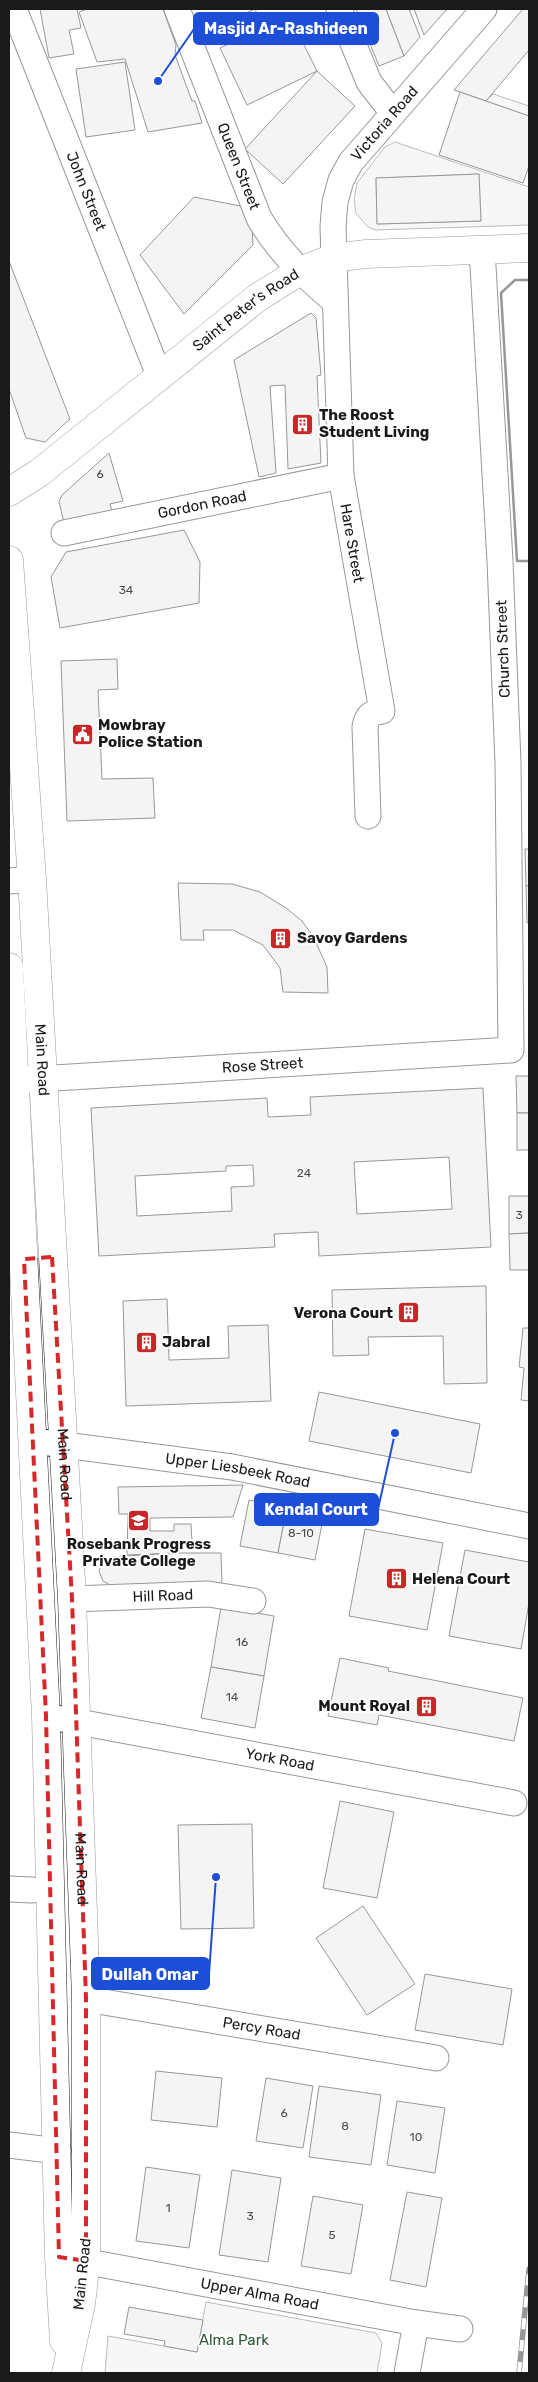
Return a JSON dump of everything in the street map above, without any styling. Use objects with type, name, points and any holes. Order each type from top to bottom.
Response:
[{"type":"main road","name":"Saint Peter's Road","points":[[9,492],[39,472],[257,298],[300,272],[333,258],[529,248]]},
{"type":"main road","name":"Main Road","points":[[9,560],[21,880],[43,1078],[72,1599],[86,1999],[86,2261],[81,2304],[66,2371]]},
{"type":"main road","name":"Main Road","points":[[9,967],[15,1081],[16,1260],[34,1440],[46,1716],[60,2257],[66,2371]]},
{"type":"street","name":"John Street","points":[[14,9],[159,375]]},
{"type":"street","name":"Queen Street","points":[[177,9],[259,218],[274,244],[300,272],[335,302]]},
{"type":"street","points":[[339,9],[369,82],[392,112]]},
{"type":"street","name":"Victoria Road","points":[[333,258],[335,202],[341,180],[351,162],[392,112],[484,9]]},
{"type":"street","name":"Church Street","points":[[482,249],[500,562],[519,802],[511,1050]]},
{"type":"street","name":"Hare Street","points":[[333,258],[341,476],[382,710],[372,712],[367,718],[365,726],[368,816]]},
{"type":"street","name":"Gordon Road","points":[[64,533],[341,476]]},
{"type":"street","name":"Rose Street","points":[[15,1081],[511,1050]]},
{"type":"street","points":[[16,1260],[52,1257]]},
{"type":"street","name":"Upper Liesbeek Road","points":[[34,1440],[232,1467],[529,1526]]},
{"type":"street","name":"Hill Road","points":[[72,1599],[208,1594],[253,1601]]},
{"type":"street","name":"York Road","points":[[46,1716],[514,1803]]},
{"type":"street","name":"Percy Road","points":[[86,1999],[436,2058]]},
{"type":"street","points":[[9,2145],[58,2151]]},
{"type":"street","name":"Upper Alma Road","points":[[60,2257],[416,2323],[460,2329]]},
{"type":"street","points":[[407,2373],[416,2323]]},
{"type":"highlighted area","points":[[52,1257],[72,1599],[86,1999],[86,2261],[59,2257],[46,1716],[24,1259]]},
{"type":"shaded area","points":[[493,94],[529,106],[529,116],[486,101]]},
{"type":"shaded area","points":[[395,142],[529,187],[529,225],[376,230],[368,227],[356,213],[354,200],[357,183],[385,147]],"holes":[[[479,174],[481,221],[377,224],[376,178]]]},
{"type":"shaded area","name":"Alma Park","points":[[206,2302],[376,2333],[382,2343],[377,2373],[105,2373],[108,2336],[197,2352]]},
{"type":"building","points":[[40,9],[77,9],[81,28],[69,30],[74,54],[49,58]]},
{"type":"building","points":[[87,9],[163,9],[176,45],[175,55],[192,101],[195,101],[202,123],[148,132],[125,59],[97,62],[79,12]]},
{"type":"building","points":[[255,9],[264,29],[290,17],[317,71],[247,105],[220,48],[243,37],[234,18]]},
{"type":"building","points":[[356,9],[386,9],[404,56],[379,66]]},
{"type":"building","points":[[386,9],[409,9],[420,37],[404,56]]},
{"type":"building","points":[[414,9],[447,9],[424,35]]},
{"type":"building","points":[[523,9],[529,9],[529,50],[486,101],[454,90]]},
{"type":"building","points":[[125,62],[135,130],[86,137],[76,69]]},
{"type":"building","points":[[317,71],[355,106],[283,184],[245,149]]},
{"type":"building","points":[[460,92],[529,116],[529,166],[523,183],[439,155]]},
{"type":"building","points":[[479,174],[481,221],[377,224],[376,178]]},
{"type":"building","points":[[194,197],[251,208],[253,245],[184,314],[140,255]]},
{"type":"building","points":[[9,261],[70,419],[45,442],[26,438],[9,389]]},
{"type":"building","name":"The Roost Student Living","points":[[311,313],[316,318],[321,375],[317,376],[321,463],[288,469],[285,385],[270,386],[276,473],[259,477],[234,360]]},
{"type":"building","points":[[109,453],[123,501],[110,504],[112,511],[64,523],[59,502],[62,495]]},
{"type":"building","points":[[184,530],[200,562],[199,603],[60,628],[51,577],[66,552]]},
{"type":"building","name":"Mowbray Police Station","points":[[117,659],[118,689],[98,690],[102,779],[153,778],[155,818],[67,821],[61,661]]},
{"type":"building","points":[[525,849],[529,849],[529,886],[526,886]]},
{"type":"building","name":"Savoy Gardens","points":[[178,883],[232,884],[260,892],[286,908],[302,921],[313,936],[327,967],[328,993],[283,992],[280,968],[263,945],[233,930],[203,930],[204,940],[181,940]]},
{"type":"building","points":[[526,886],[529,886],[529,923],[527,923]]},
{"type":"building","points":[[516,1076],[529,1076],[529,1113],[517,1113]]},
{"type":"building","points":[[483,1088],[491,1247],[319,1256],[318,1232],[274,1234],[275,1247],[99,1256],[91,1108],[267,1098],[268,1117],[311,1115],[310,1097]],"holes":[[[449,1157],[452,1209],[357,1214],[354,1162]],[[253,1165],[254,1186],[231,1187],[232,1211],[137,1216],[135,1176],[226,1171],[226,1166]]]},
{"type":"building","points":[[517,1113],[529,1113],[529,1150],[517,1150]]},
{"type":"building","points":[[509,1196],[529,1196],[529,1233],[509,1234]]},
{"type":"building","points":[[529,1233],[529,1270],[510,1270],[509,1234]]},
{"type":"building","name":"Verona Court","points":[[486,1286],[487,1383],[444,1384],[443,1336],[368,1337],[369,1355],[333,1356],[332,1290]]},
{"type":"building","name":"Jabral","points":[[167,1299],[169,1360],[229,1358],[228,1326],[268,1325],[271,1401],[126,1406],[123,1301]]},
{"type":"building","points":[[523,1328],[529,1328],[529,1401],[521,1400],[524,1368],[519,1367]]},
{"type":"building","points":[[319,1392],[480,1424],[471,1473],[309,1441]]},
{"type":"building","name":"Rosebank Progress Private College","points":[[243,1485],[233,1517],[150,1518],[150,1531],[174,1531],[174,1524],[191,1524],[192,1542],[175,1542],[175,1553],[127,1555],[128,1514],[119,1514],[118,1487]]},
{"type":"building","points":[[249,1500],[287,1507],[278,1553],[240,1546]]},
{"type":"building","points":[[287,1507],[324,1514],[315,1560],[278,1553]]},
{"type":"building","name":"Helena Court","points":[[365,1529],[443,1543],[427,1630],[349,1616]]},
{"type":"building","points":[[465,1550],[529,1562],[529,1603],[521,1649],[449,1636]]},
{"type":"building","points":[[175,1553],[221,1553],[222,1583],[112,1586],[103,1581],[99,1571],[102,1562],[110,1557]]},
{"type":"building","points":[[221,1607],[274,1616],[264,1676],[211,1667]]},
{"type":"building","name":"Mount Royal","points":[[340,1658],[389,1668],[388,1671],[523,1698],[514,1741],[379,1715],[377,1725],[328,1716]]},
{"type":"building","points":[[211,1667],[264,1676],[255,1728],[201,1718]]},
{"type":"building","points":[[340,1801],[394,1812],[377,1898],[323,1888]]},
{"type":"building","points":[[252,1824],[254,1928],[181,1929],[178,1825]]},
{"type":"building","points":[[363,1906],[415,1984],[367,2015],[316,1938]]},
{"type":"building","points":[[425,1974],[512,1989],[503,2045],[415,2030]]},
{"type":"building","points":[[156,2071],[222,2078],[217,2127],[151,2120]]},
{"type":"building","points":[[266,2078],[313,2086],[303,2148],[256,2141]]},
{"type":"building","points":[[319,2086],[381,2095],[371,2165],[309,2157]]},
{"type":"building","points":[[397,2101],[445,2108],[435,2173],[387,2165]]},
{"type":"building","points":[[146,2167],[200,2175],[189,2248],[136,2241]]},
{"type":"building","points":[[232,2170],[281,2178],[268,2262],[219,2255]]},
{"type":"building","points":[[407,2192],[442,2198],[426,2287],[390,2280]]},
{"type":"building","points":[[313,2196],[363,2205],[351,2274],[301,2266]]},
{"type":"building","points":[[129,2307],[203,2320],[197,2352],[164,2346],[165,2341],[124,2334]]},
{"type":"railway","points":[[519,2373],[529,2269]]},
{"type":"wall","points":[[529,280],[515,280],[501,293],[517,561],[529,561]]},
{"type":"place","name":"Masjid Ar-Rashideen","points":[[158,81]]},
{"type":"place","name":"The Roost Student Living","points":[[303,424]]},
{"type":"place","name":"Mowbray Police Station","points":[[82,734]]},
{"type":"place","name":"Savoy Gardens","points":[[281,938]]},
{"type":"place","name":"Verona Court","points":[[409,1313]]},
{"type":"place","name":"Jabral","points":[[146,1342]]},
{"type":"place","name":"Kendal Court","points":[[395,1433]]},
{"type":"place","name":"Rosebank Progress Private College","points":[[139,1521]]},
{"type":"place","name":"Helena Court","points":[[396,1579]]},
{"type":"place","name":"Mount Royal","points":[[426,1706]]},
{"type":"place","name":"Dullah Omar","points":[[216,1877]]}]
